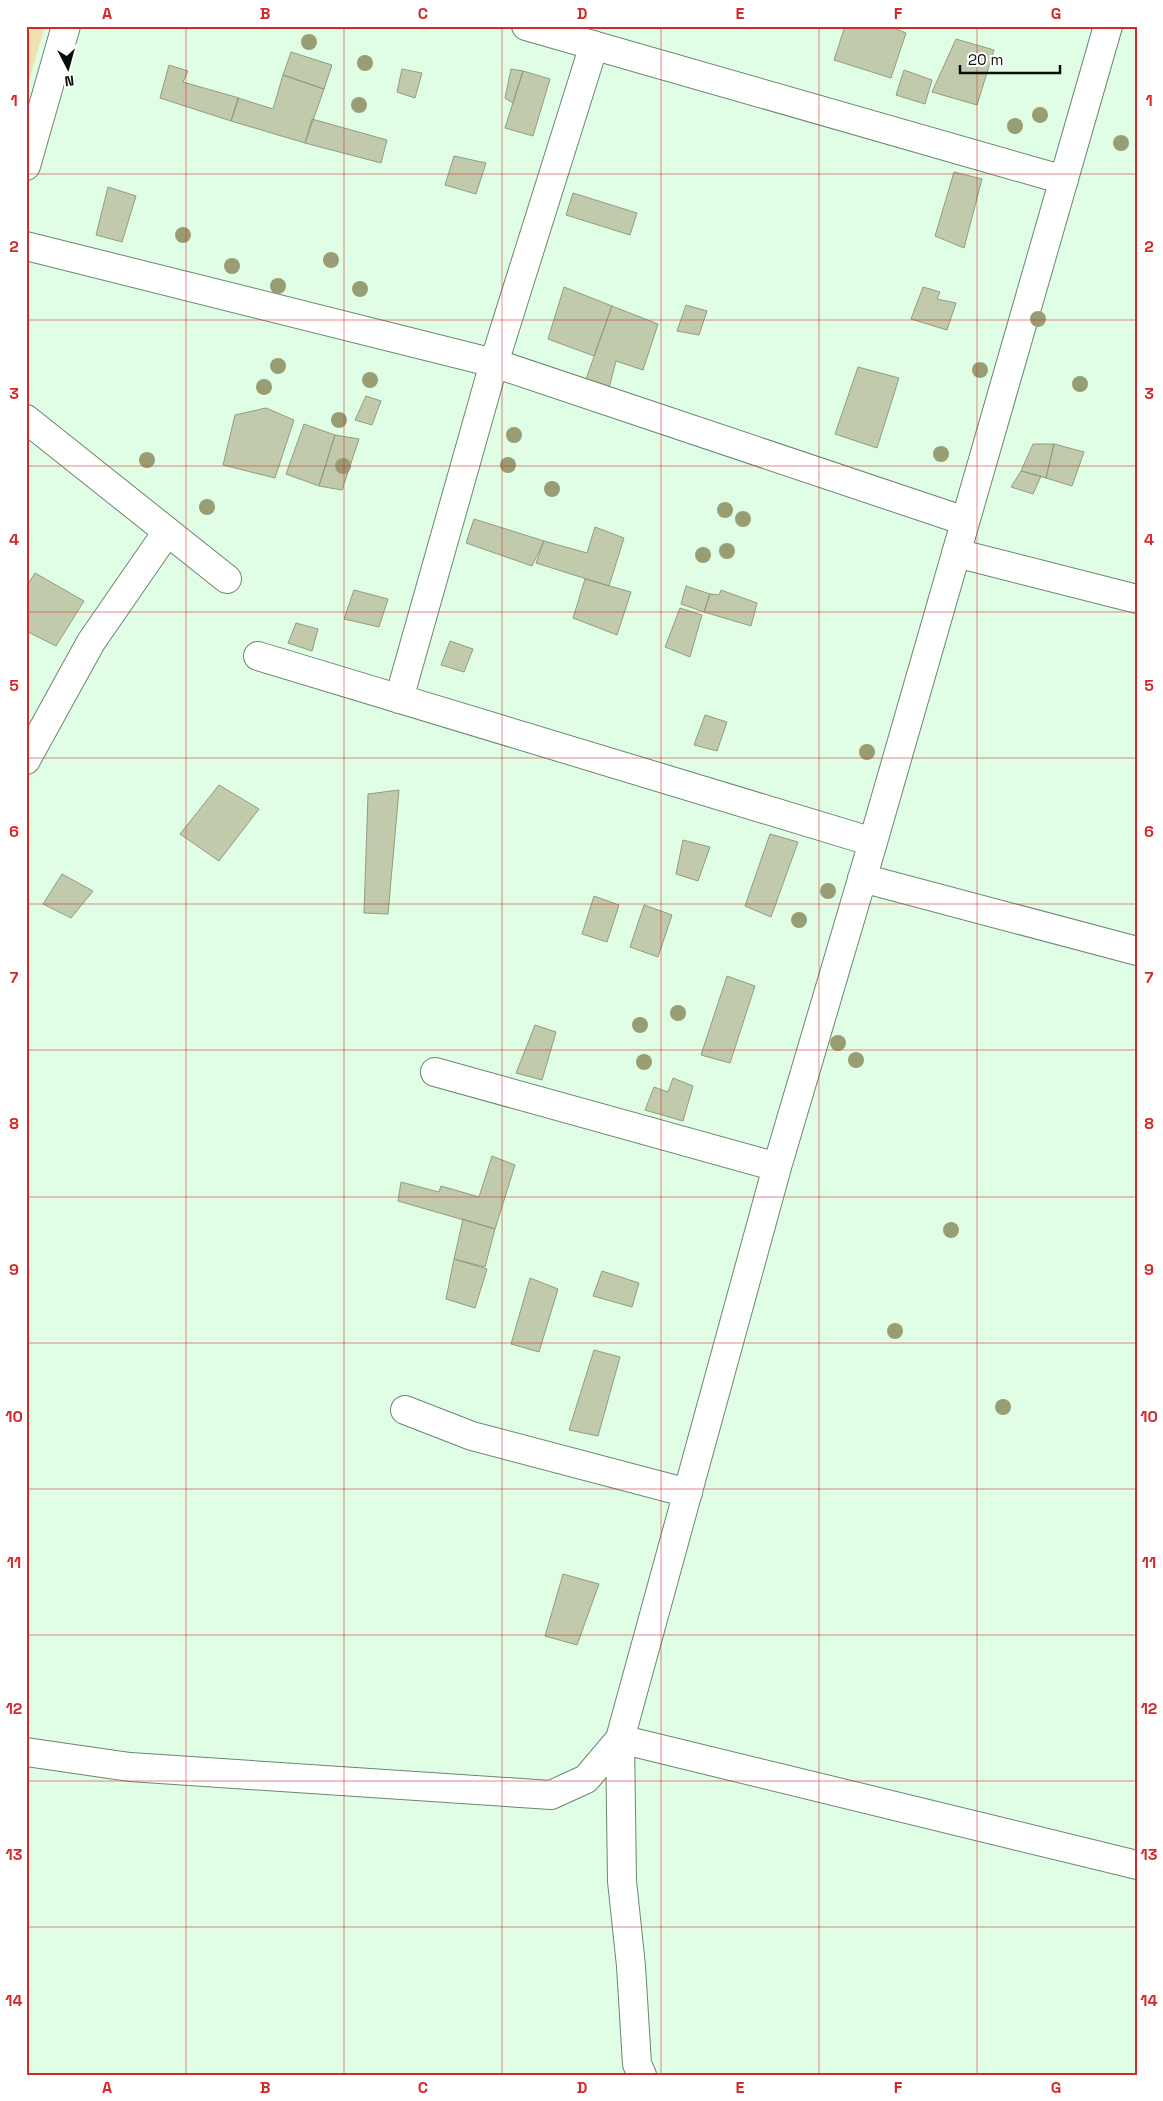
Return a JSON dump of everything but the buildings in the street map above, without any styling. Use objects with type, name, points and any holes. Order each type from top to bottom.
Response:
[{"type":"street","points":[[26,166],[66,26]]},
{"type":"street","points":[[526,26],[1064,180]]},
{"type":"street","points":[[642,2075],[637,2064],[631,1966],[622,1881],[620,1739],[777,1166],[873,842],[1108,26]]},
{"type":"street","points":[[399,698],[494,363],[594,46]]},
{"type":"street","points":[[26,246],[494,363],[965,521]]},
{"type":"street","points":[[26,419],[227,579]]},
{"type":"street","points":[[26,760],[91,642],[166,532]]},
{"type":"street","points":[[956,553],[1137,599]]},
{"type":"street","points":[[258,656],[873,842]]},
{"type":"street","points":[[862,878],[1137,951]]},
{"type":"street","points":[[435,1072],[777,1166]]},
{"type":"street","points":[[406,1410],[472,1436],[688,1493]]},
{"type":"street","points":[[26,1752],[130,1766],[551,1795],[586,1779],[620,1739]]},
{"type":"street","points":[[620,1739],[1137,1865]]},
{"type":"shaded area","points":[[26,26],[45,26],[26,91]]}]
